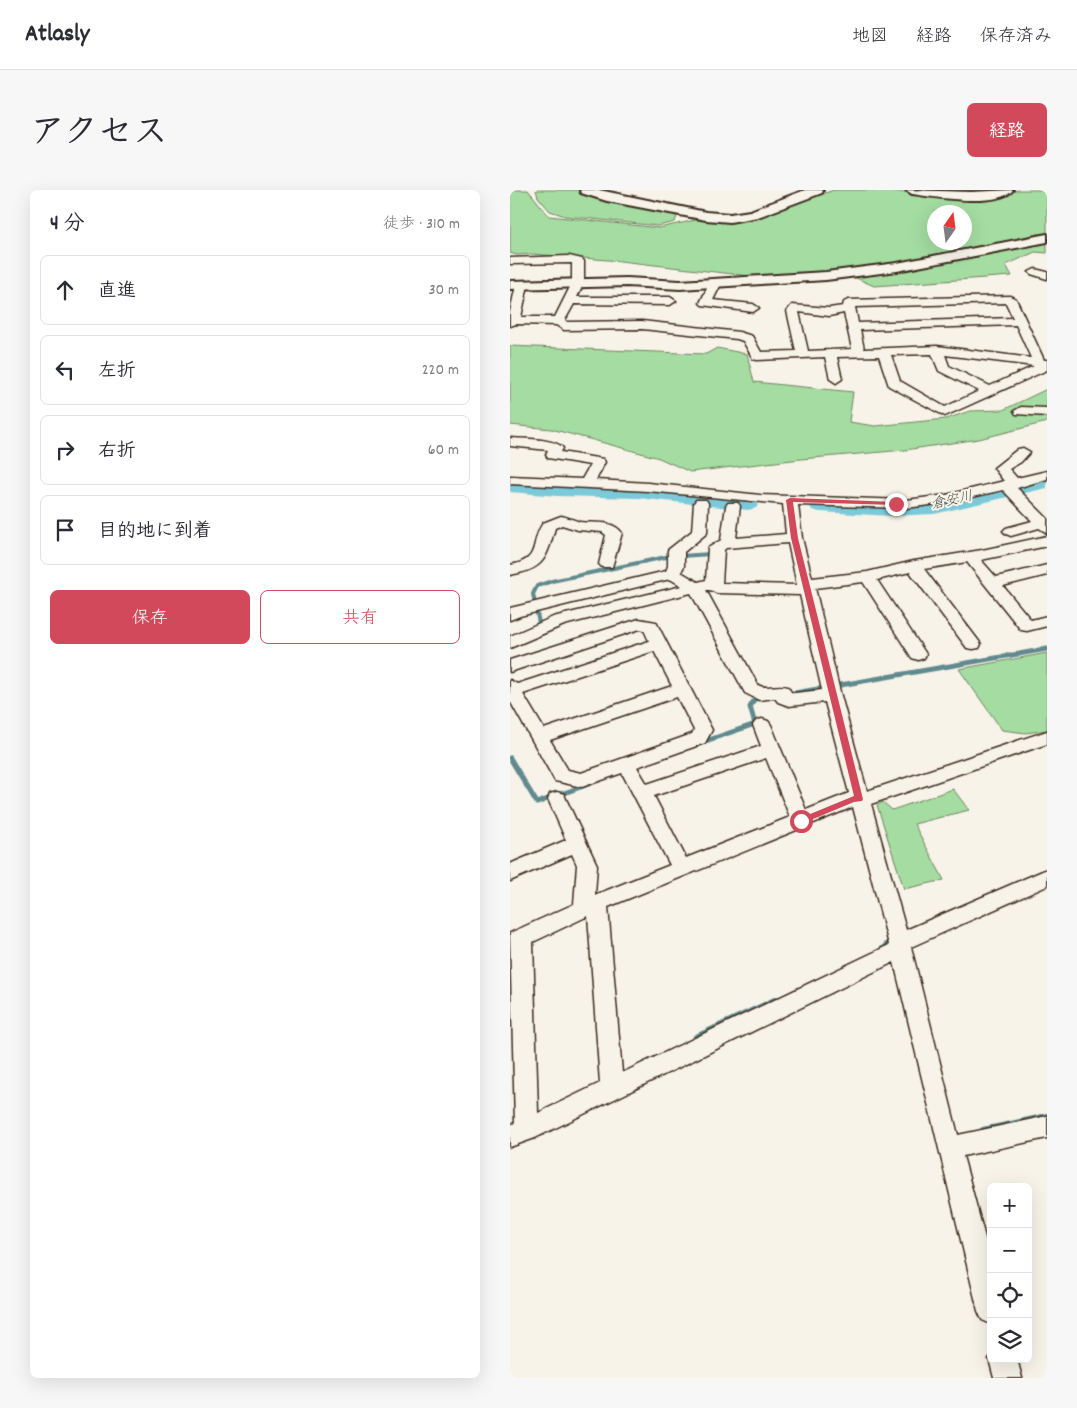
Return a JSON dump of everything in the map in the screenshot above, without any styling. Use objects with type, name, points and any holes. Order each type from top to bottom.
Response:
[{"type":"street","points":[[586,190],[600,195],[643,204],[706,216],[730,218],[753,214],[817,190]]},
{"type":"street","points":[[912,190],[972,197],[988,196],[1007,190]]},
{"type":"street","points":[[1044,364],[937,350],[756,356],[748,339],[739,336],[642,325],[564,326],[559,321],[512,321],[516,285],[628,282],[680,285],[715,284],[864,272],[1047,238]]},
{"type":"street","points":[[510,261],[569,259],[578,261],[578,283],[559,321]]},
{"type":"street","points":[[1035,272],[1047,276]]},
{"type":"street","points":[[715,284],[706,303],[754,308]]},
{"type":"street","points":[[642,325],[651,313],[670,301],[680,285]]},
{"type":"street","points":[[859,352],[848,304],[1007,293],[1044,364]]},
{"type":"street","points":[[571,300],[670,301]]},
{"type":"street","points":[[803,354],[793,311],[796,308],[829,312],[849,309]]},
{"type":"street","points":[[854,327],[1021,321]]},
{"type":"street","points":[[937,350],[943,368],[989,391]]},
{"type":"street","points":[[884,352],[894,383],[945,412],[1044,364]]},
{"type":"street","points":[[830,353],[836,379]]},
{"type":"street","points":[[1021,411],[1047,412]]},
{"type":"street","points":[[510,442],[552,446],[556,448],[553,455],[598,462],[587,484]]},
{"type":"street","points":[[1023,452],[1016,459],[1001,468],[1012,489],[1046,524]]},
{"type":"street","points":[[510,480],[648,487],[790,506],[900,514],[930,512],[1012,489],[1047,476]]},
{"type":"street","points":[[1012,489],[1047,487]]},
{"type":"street","points":[[510,489],[555,493],[640,496],[733,506],[754,502]]},
{"type":"street","points":[[672,574],[676,566],[676,550],[699,532],[701,502]]},
{"type":"street","points":[[728,544],[733,506]]},
{"type":"street","points":[[790,506],[794,538],[809,586],[831,690],[859,799],[901,941],[949,1148],[987,1295]]},
{"type":"street","points":[[510,570],[526,568],[537,561],[548,526],[561,520],[578,526],[606,528],[614,533],[607,564]]},
{"type":"street","points":[[1011,531],[1046,524]]},
{"type":"street","points":[[794,538],[722,544],[716,548],[714,584],[717,588],[809,586],[868,579],[914,566],[971,557],[1047,541]]},
{"type":"street","points":[[971,557],[1027,626],[1047,622]]},
{"type":"street","points":[[914,566],[973,644]]},
{"type":"street","points":[[993,582],[1047,570]]},
{"type":"street","points":[[510,615],[514,612],[536,606],[672,574],[697,589],[751,689],[759,694],[782,692],[789,700],[831,690]]},
{"type":"street","points":[[868,579],[918,654]]},
{"type":"street","points":[[510,643],[559,621],[714,584]]},
{"type":"street","points":[[510,666],[639,624],[650,626],[703,730],[699,738],[582,780],[562,776],[512,688],[659,644]]},
{"type":"street","points":[[540,737],[682,689]]},
{"type":"street","points":[[762,725],[801,821]]},
{"type":"street","points":[[1047,737],[859,799],[853,799],[590,906],[516,939],[523,1127],[901,941],[1047,877]]},
{"type":"street","points":[[643,793],[772,749]]},
{"type":"street","points":[[626,764],[682,870]]},
{"type":"street","points":[[557,798],[587,865],[590,906],[612,1082]]},
{"type":"street","points":[[510,873],[577,843]]},
{"type":"street","points":[[949,1148],[1047,1127]]},
{"type":"street","points":[[1004,1363],[1008,1378]]},
{"type":"green space","points":[[510,190],[528,190],[549,216],[659,228],[700,219],[726,222],[747,219],[834,190],[885,190],[944,197],[1002,195],[1018,190],[1047,190],[1047,253],[1035,252],[1006,265],[1012,276],[874,286],[856,278],[824,273],[750,276],[620,261],[532,254],[517,255],[510,253]]},
{"type":"green space","points":[[536,190],[578,190],[594,196],[678,213],[675,222],[658,226],[565,216],[550,211],[538,197]]},
{"type":"green space","points":[[510,346],[706,354],[717,348],[747,354],[754,382],[853,392],[849,422],[875,426],[946,419],[970,411],[1003,410],[1047,389],[1047,422],[979,439],[905,450],[801,459],[690,472],[659,458],[551,429],[510,425]]},
{"type":"green space","points":[[1047,653],[1047,730],[1026,733],[1002,730],[959,669]]},
{"type":"green space","points":[[953,789],[969,810],[914,824],[944,880],[904,889],[877,805],[883,802],[892,810]]},
{"type":"waterway","name":"倉安川","points":[[820,505],[891,509],[934,507],[1047,481]]},
{"type":"waterway","name":"倉安川","points":[[510,485],[557,489],[638,491],[748,503]]},
{"type":"waterway","points":[[534,627],[539,623],[533,594],[537,586],[552,581],[666,557],[711,554],[711,557]]},
{"type":"waterway","points":[[789,694],[1047,649]]},
{"type":"waterway","points":[[700,743],[755,724],[750,707],[755,699],[763,698]]},
{"type":"waterway","points":[[510,758],[537,803],[586,785]]},
{"type":"waterway","points":[[880,951],[893,938]]},
{"type":"waterway","points":[[696,1037],[777,999]]},
{"type":"waterway","points":[[983,1130],[1047,1116]]},
{"type":"route","points":[[801,821],[853,799],[859,799],[794,538],[790,500],[896,504]]}]
